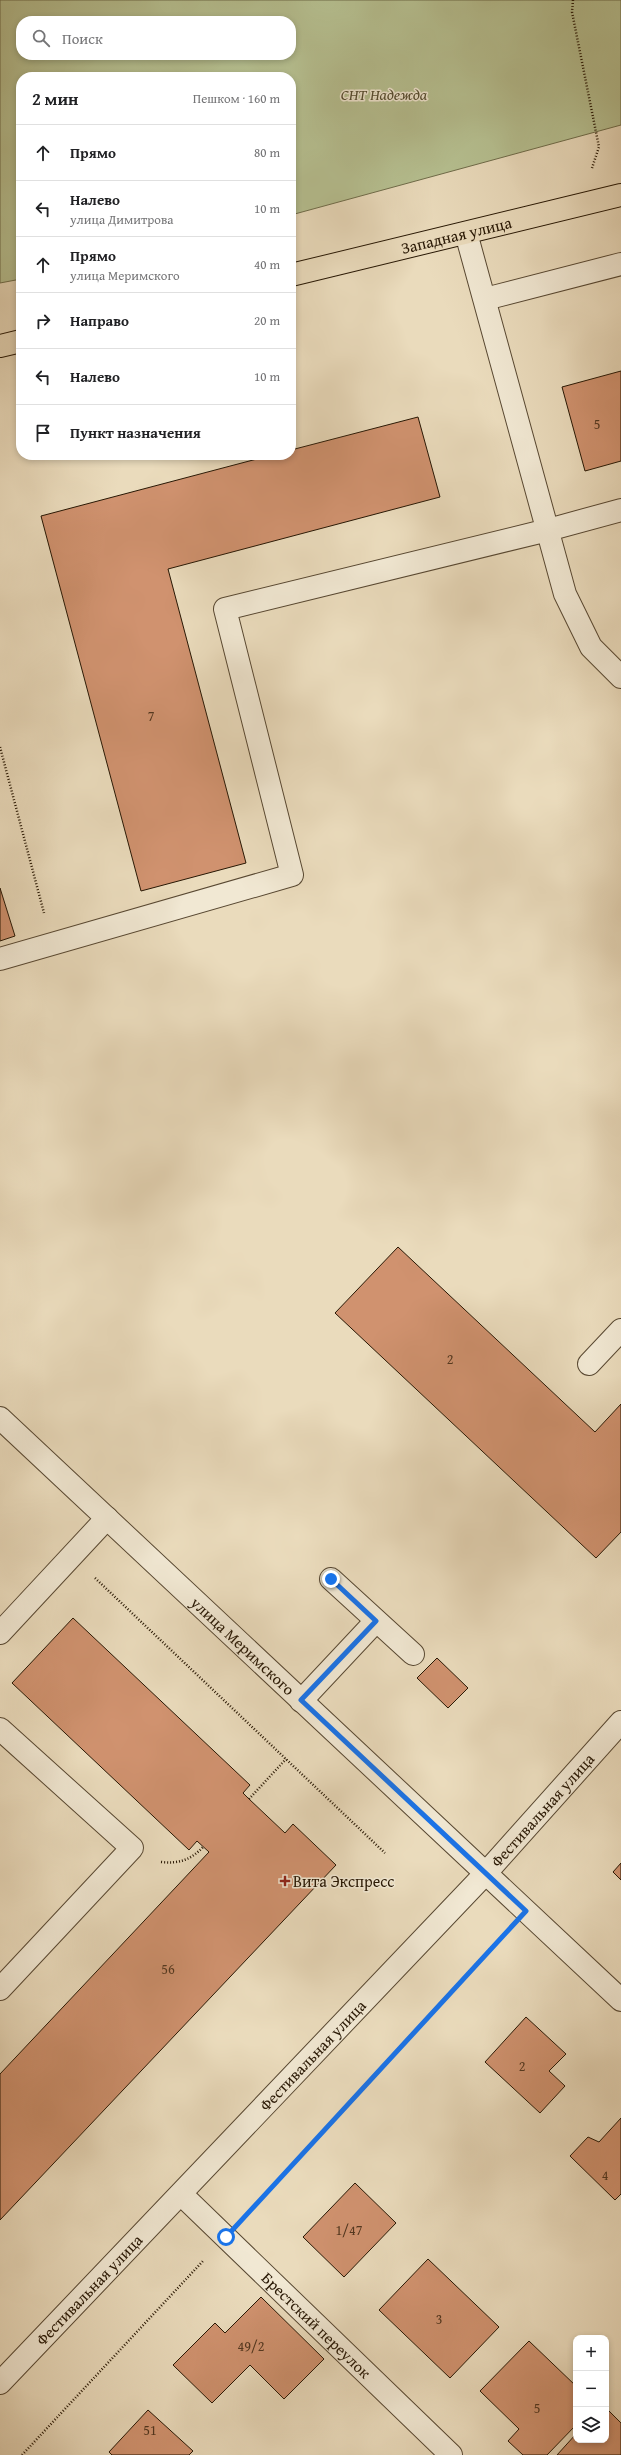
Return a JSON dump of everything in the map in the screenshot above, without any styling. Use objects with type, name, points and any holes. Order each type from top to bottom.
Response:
[{"type":"main road","name":"Западная улица","points":[[296,274],[621,195]]},
{"type":"main road","points":[[0,346],[16,342]]},
{"type":"street","points":[[466,233],[548,530],[564,594],[591,647],[621,677]]},
{"type":"street","points":[[485,299],[621,264]]},
{"type":"street","points":[[0,959],[292,875],[225,609],[548,530],[621,510]]},
{"type":"street","points":[[589,1364],[621,1330]]},
{"type":"street","name":"улица Меримского","points":[[0,1418],[621,2000]]},
{"type":"street","points":[[0,1632],[107,1518]]},
{"type":"street","points":[[331,1579],[413,1654]]},
{"type":"street","points":[[301,1700],[376,1621]]},
{"type":"street","name":"Фестивальная улица","points":[[0,2383],[182,2195],[485,1874],[621,1722]]},
{"type":"street","points":[[0,1729],[132,1848],[0,1989]]},
{"type":"street","name":"Брестский переулок","points":[[182,2195],[451,2455]]},
{"type":"path","points":[[573,0],[572,12],[599,147],[581,205]]},
{"type":"path","points":[[0,747],[52,944]]},
{"type":"path","points":[[72,1556],[384,1853]]},
{"type":"path","points":[[249,1799],[286,1759]]},
{"type":"path","points":[[132,1848],[146,1858],[162,1863],[179,1862],[195,1856],[203,1847]]},
{"type":"path","points":[[22,2455],[226,2237],[526,1911]]},
{"type":"green space","name":"СНТ Надежда","points":[[0,0],[621,0],[621,125],[296,214],[296,72],[16,72],[16,280],[0,283]]},
{"type":"building","points":[[621,371],[621,461],[585,471],[562,387]]},
{"type":"building","points":[[418,417],[440,497],[168,569],[246,863],[141,891],[41,516],[253,460],[296,460],[296,449]]},
{"type":"building","points":[[0,888],[15,936],[0,941]]},
{"type":"building","points":[[398,1247],[595,1432],[621,1404],[621,1532],[596,1558],[335,1313]]},
{"type":"building","points":[[73,1618],[250,1785],[243,1793],[285,1833],[293,1824],[336,1865],[0,2220],[0,2074],[209,1852],[197,1841],[189,1850],[12,1683]]},
{"type":"building","points":[[437,1658],[468,1688],[448,1708],[417,1678]]},
{"type":"building","points":[[621,1863],[621,1880],[613,1872]]},
{"type":"building","points":[[526,2017],[566,2054],[549,2071],[565,2086],[540,2113],[485,2062]]},
{"type":"building","points":[[621,2118],[621,2194],[615,2200],[570,2156],[588,2137],[599,2142]]},
{"type":"building","points":[[355,2183],[396,2223],[344,2277],[303,2237]]},
{"type":"building","points":[[428,2259],[499,2327],[450,2378],[379,2310]]},
{"type":"building","points":[[261,2297],[324,2359],[284,2399],[250,2365],[212,2403],[173,2365],[215,2323],[225,2333]]},
{"type":"building","points":[[529,2341],[573,2383],[573,2428],[547,2455],[523,2455],[508,2441],[519,2429],[480,2391]]},
{"type":"building","points":[[148,2410],[193,2451],[189,2455],[112,2455],[109,2452]]},
{"type":"building","points":[[609,2411],[621,2423],[621,2455],[557,2455],[573,2437],[573,2443],[609,2443]]},
{"type":"place","name":"Вита Экспресс","points":[[285,1881]]},
{"type":"route","points":[[226,2237],[526,1911],[301,1700],[376,1621],[331,1579]]}]
